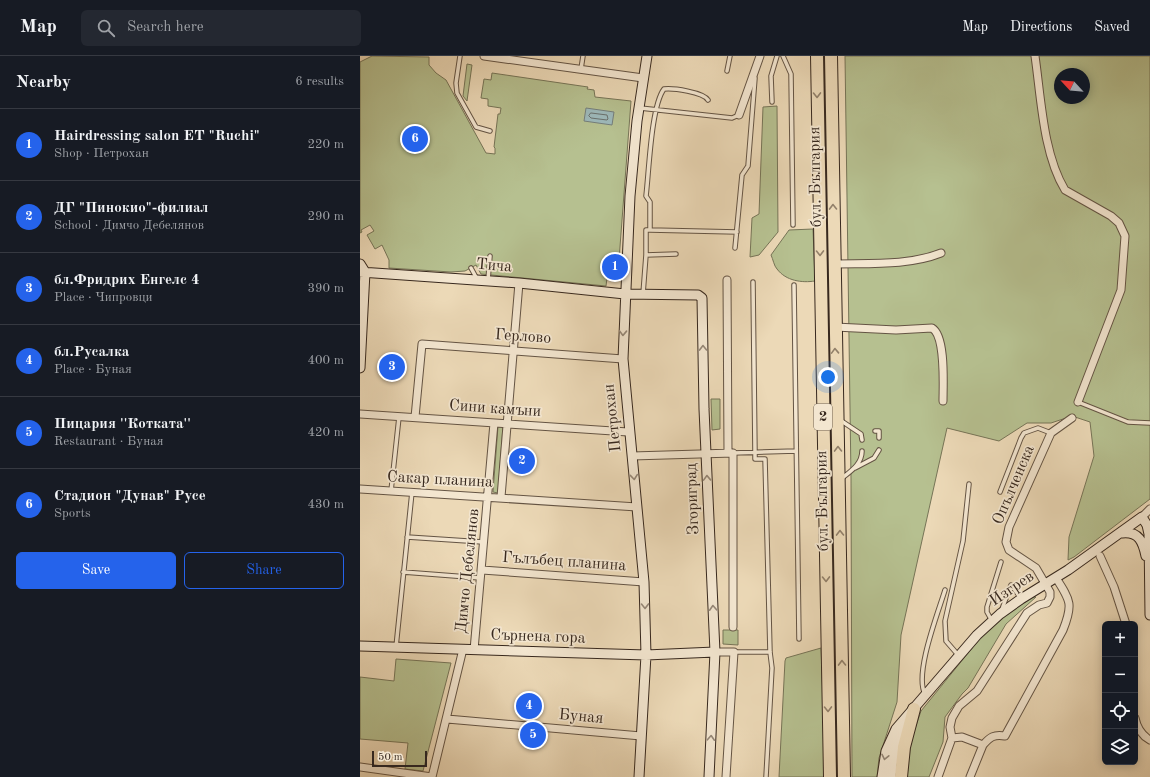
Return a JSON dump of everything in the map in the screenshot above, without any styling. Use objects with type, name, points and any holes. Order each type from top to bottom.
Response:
[{"type":"highway","name":"бул. България","points":[[817,56],[830,777]]},
{"type":"highway","name":"бул. България","points":[[831,56],[833,264],[838,418],[844,775]]},
{"type":"highway","points":[[901,777],[904,747],[911,712]]},
{"type":"street","points":[[484,56],[643,78]]},
{"type":"street","name":"Петрохан","points":[[639,777],[646,655],[644,582],[622,359],[630,196],[638,108],[647,56]]},
{"type":"street","points":[[739,115],[760,56]]},
{"type":"street","points":[[1036,56],[1050,148],[1060,183],[1065,190],[1119,222],[1125,236],[1121,290],[1078,402]]},
{"type":"street","points":[[833,264],[899,262],[930,257],[941,253]]},
{"type":"street","points":[[360,264],[362,272],[360,368]]},
{"type":"street","name":"Тича","points":[[362,272],[519,283],[625,294]]},
{"type":"street","points":[[727,280],[733,627]]},
{"type":"street","name":"Димчо Дебелянов","points":[[501,497],[519,283]]},
{"type":"street","name":"Згориград","points":[[625,294],[698,295],[702,298],[706,454],[715,652],[709,777]]},
{"type":"street","points":[[835,327],[896,330],[932,328],[937,331],[940,337],[942,359],[943,401]]},
{"type":"street","name":"Герлово","points":[[415,417],[422,344],[622,359]]},
{"type":"street","name":"Сини камъни","points":[[360,414],[628,432]]},
{"type":"street","points":[[1051,434],[1072,418]]},
{"type":"street","name":"Димчо Дебелянов","points":[[474,650],[489,496],[494,423]]},
{"type":"street","name":"Опълченска","points":[[938,777],[952,738],[950,727],[952,718],[959,706],[977,691],[1027,613],[1039,605],[1046,603],[1050,597],[1050,592],[1036,568],[1009,550],[1006,542],[1009,527],[1051,434]]},
{"type":"street","points":[[632,456],[731,453]]},
{"type":"street","name":"Сакар планина","points":[[360,489],[489,496],[637,507]]},
{"type":"street","name":"Изгрев","points":[[882,777],[884,760],[890,740],[896,729],[959,656],[992,621],[1021,599],[1056,578],[1122,533],[1150,509]]},
{"type":"street","points":[[1141,518],[1148,529],[1150,616]]},
{"type":"street","points":[[1122,533],[1136,535],[1148,543]]},
{"type":"street","points":[[1100,556],[1114,587],[1125,621]]},
{"type":"street","name":"Гълъбец планина","points":[[482,570],[644,582]]},
{"type":"street","points":[[970,777],[983,745],[996,734],[1005,736],[1063,630],[1069,616],[1070,603],[1056,578]]},
{"type":"street","name":"Сърнена гора","points":[[360,646],[646,655],[715,652]]},
{"type":"street","name":"Димчо Дебелянов","points":[[432,777],[447,719],[462,649]]},
{"type":"street","points":[[715,652],[734,652],[726,777]]},
{"type":"street","name":"Изгрев","points":[[891,777],[896,746],[911,712]]},
{"type":"street","name":"Буная","points":[[447,719],[641,736]]},
{"type":"street","points":[[1138,729],[1144,737],[1150,740]]},
{"type":"street","points":[[952,738],[962,737],[983,745]]},
{"type":"street","points":[[360,767],[432,777]]},
{"type":"lane","points":[[460,56],[456,83],[457,93],[476,127],[490,130]]},
{"type":"lane","points":[[581,69],[583,56]]},
{"type":"lane","points":[[727,71],[730,56]]},
{"type":"lane","points":[[772,102],[771,76],[777,56]]},
{"type":"lane","points":[[783,56],[791,74],[792,225]]},
{"type":"lane","points":[[735,248],[742,175],[748,166],[755,67]]},
{"type":"lane","points":[[650,230],[650,202],[646,196],[656,110],[660,94],[664,89],[670,88],[701,94],[708,100]]},
{"type":"lane","points":[[638,108],[732,118],[739,115]]},
{"type":"lane","points":[[642,295],[646,255],[646,230],[737,232]]},
{"type":"lane","points":[[646,255],[676,254]]},
{"type":"lane","points":[[488,281],[490,256]]},
{"type":"lane","points":[[471,268],[478,280]]},
{"type":"lane","points":[[753,282],[755,459],[765,459],[770,652],[772,668],[766,777]]},
{"type":"lane","points":[[794,285],[799,639]]},
{"type":"lane","points":[[1078,402],[1128,422],[1150,423]]},
{"type":"lane","points":[[391,491],[399,416]]},
{"type":"lane","points":[[838,418],[858,431],[861,434],[862,440]]},
{"type":"lane","points":[[1000,492],[1024,433],[1038,428],[1051,434]]},
{"type":"lane","points":[[858,431],[865,431]]},
{"type":"lane","points":[[875,431],[879,431],[879,438]]},
{"type":"lane","points":[[839,481],[854,468],[874,458],[879,450]]},
{"type":"lane","points":[[731,453],[796,451]]},
{"type":"lane","points":[[854,468],[862,456],[862,451]]},
{"type":"lane","points":[[959,656],[946,641],[945,621],[963,541],[969,484]]},
{"type":"lane","points":[[396,647],[412,492]]},
{"type":"lane","points":[[407,537],[484,542]]},
{"type":"lane","points":[[992,621],[987,612],[987,607],[1001,562]]},
{"type":"lane","points":[[403,572],[481,578]]},
{"type":"lane","points":[[1000,614],[1011,585],[1021,599]]},
{"type":"lane","points":[[926,695],[922,687],[922,678],[929,644],[945,590]]},
{"type":"lane","points":[[734,652],[770,652]]},
{"type":"green space","points":[[372,56],[429,57],[429,65],[436,73],[446,80],[486,153],[495,154],[494,147],[498,114],[500,114],[501,108],[488,106],[488,99],[481,98],[484,79],[491,80],[492,73],[588,87],[587,89],[594,90],[595,97],[631,101],[619,260],[613,259],[612,270],[608,270],[606,286],[481,274],[476,265],[465,271],[451,272],[389,268],[389,260],[382,245],[375,249],[367,235],[374,231],[370,225],[361,230],[362,232],[360,233],[360,62]]},
{"type":"green space","points":[[845,56],[1150,56],[1150,499],[1068,560],[1069,537],[1094,456],[1090,422],[1072,416],[1051,423],[1027,423],[999,441],[947,428],[901,635],[897,702],[879,758],[877,777],[852,777],[851,478]]},
{"type":"green space","points":[[467,64],[472,65],[467,101],[463,96]]},
{"type":"green space","points":[[777,106],[778,232],[759,255],[750,257],[752,218],[759,214],[763,107]]},
{"type":"green space","points":[[813,229],[815,281],[805,282],[790,279],[776,268],[771,255],[789,230]]},
{"type":"green space","points":[[711,399],[720,399],[720,429],[712,430]]},
{"type":"green space","points":[[498,426],[503,426],[498,493],[493,492]]},
{"type":"green space","points":[[1033,597],[1036,597],[1006,624],[968,688],[945,717],[943,742],[929,777],[907,777],[910,743],[921,711],[986,631],[1002,617]]},
{"type":"green space","points":[[723,630],[738,630],[738,645],[723,644]]},
{"type":"green space","points":[[821,648],[826,777],[779,777],[785,661],[786,658]]},
{"type":"green space","points":[[396,659],[451,663],[423,771],[405,769],[408,743],[360,739],[360,677],[394,681]]},
{"type":"water","points":[[586,108],[614,112],[612,125],[584,121]]},
{"type":"place","name":"Стадион \"Дунав\" Русе","points":[[415,139]]},
{"type":"place","name":"Hairdressing salon ET \"Ruchi\"","points":[[615,267]]},
{"type":"place","name":"бл.Фридрих Енгелс 4","points":[[392,367]]},
{"type":"place","name":"ДГ \"Пинокио\"-филиал","points":[[522,461]]},
{"type":"place","name":"бл.Русалка","points":[[529,706]]},
{"type":"place","name":"Пицария ''Котката''","points":[[533,735]]}]
